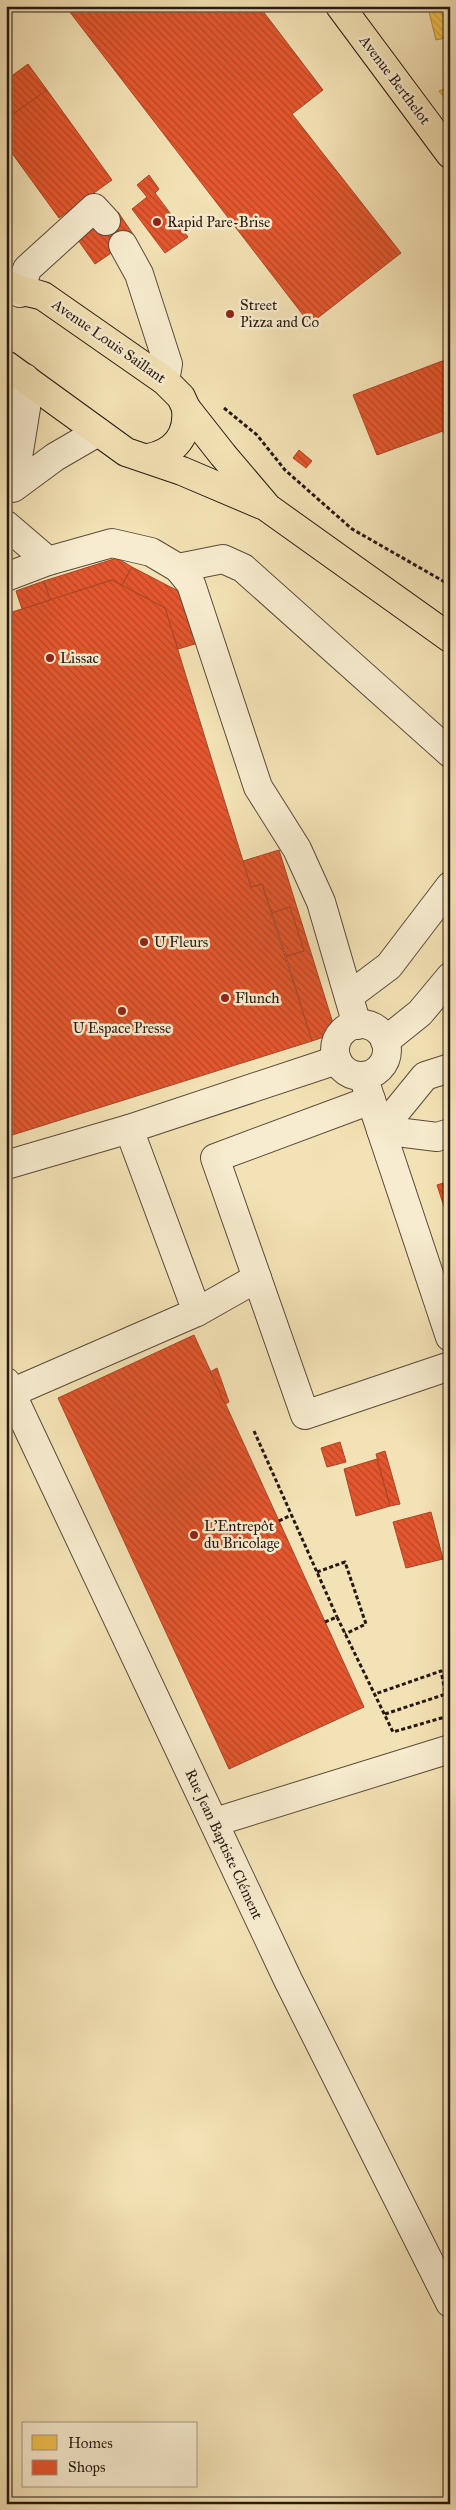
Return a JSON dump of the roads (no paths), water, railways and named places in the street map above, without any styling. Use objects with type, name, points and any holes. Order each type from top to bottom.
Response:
[{"type":"main road","name":"Avenue Berthelot","points":[[344,8],[450,154]]},
{"type":"main road","name":"Avenue Louis Saillant","points":[[11,292],[32,292],[43,296],[165,381],[181,397],[186,408],[268,508]]},
{"type":"main road","name":"Avenue Louis Saillant","points":[[16,372],[126,452],[148,458],[268,508],[450,638]]},
{"type":"main road","points":[[148,458],[171,450],[179,442],[187,420],[186,408]]},
{"type":"main road","name":"Avenue Louis Saillant","points":[[424,620],[450,630]]},
{"type":"street","points":[[11,292],[27,269],[94,208],[106,221]]},
{"type":"street","points":[[123,245],[139,274],[168,364],[165,381]]},
{"type":"street","points":[[10,490],[26,408],[16,372]]},
{"type":"street","points":[[10,490],[55,457],[98,432]]},
{"type":"street","points":[[6,525],[48,561]]},
{"type":"street","points":[[6,576],[48,561],[112,543],[151,552],[178,568],[191,584],[258,787],[297,850],[321,902],[357,1024]]},
{"type":"street","points":[[178,568],[224,559],[243,568],[450,753]]},
{"type":"street","points":[[349,996],[389,966],[450,886]]},
{"type":"street","points":[[385,1041],[420,1013],[450,977]]},
{"type":"street","points":[[450,1337],[367,1088],[347,1072],[337,1060],[336,1045],[338,1038],[343,1032],[357,1024],[374,1028],[385,1041],[386,1057],[367,1088],[215,1158],[305,1415],[450,1366]]},
{"type":"street","points":[[6,1165],[129,1129],[337,1060]]},
{"type":"street","points":[[381,1130],[425,1076],[450,1068]]},
{"type":"street","points":[[129,1129],[197,1312]]},
{"type":"street","points":[[381,1130],[437,1137],[450,1133]]},
{"type":"street","points":[[9,1387],[197,1312],[257,1278]]},
{"type":"street","name":"Rue Jean Baptiste Clément","points":[[9,1387],[288,1980],[450,2303]]},
{"type":"street","points":[[214,1822],[450,1749]]},
{"type":"place","name":"Rapid Pare-Brise","points":[[157,222]]},
{"type":"place","name":"Street Pizza and Co","points":[[230,314]]},
{"type":"place","name":"Lissac","points":[[50,658]]},
{"type":"place","name":"U Fleurs","points":[[144,942]]},
{"type":"place","name":"Flunch","points":[[225,998]]},
{"type":"place","name":"U Espace Presse","points":[[122,1011]]},
{"type":"place","name":"L'Entrepôt du Bricolage","points":[[194,1535]]}]
